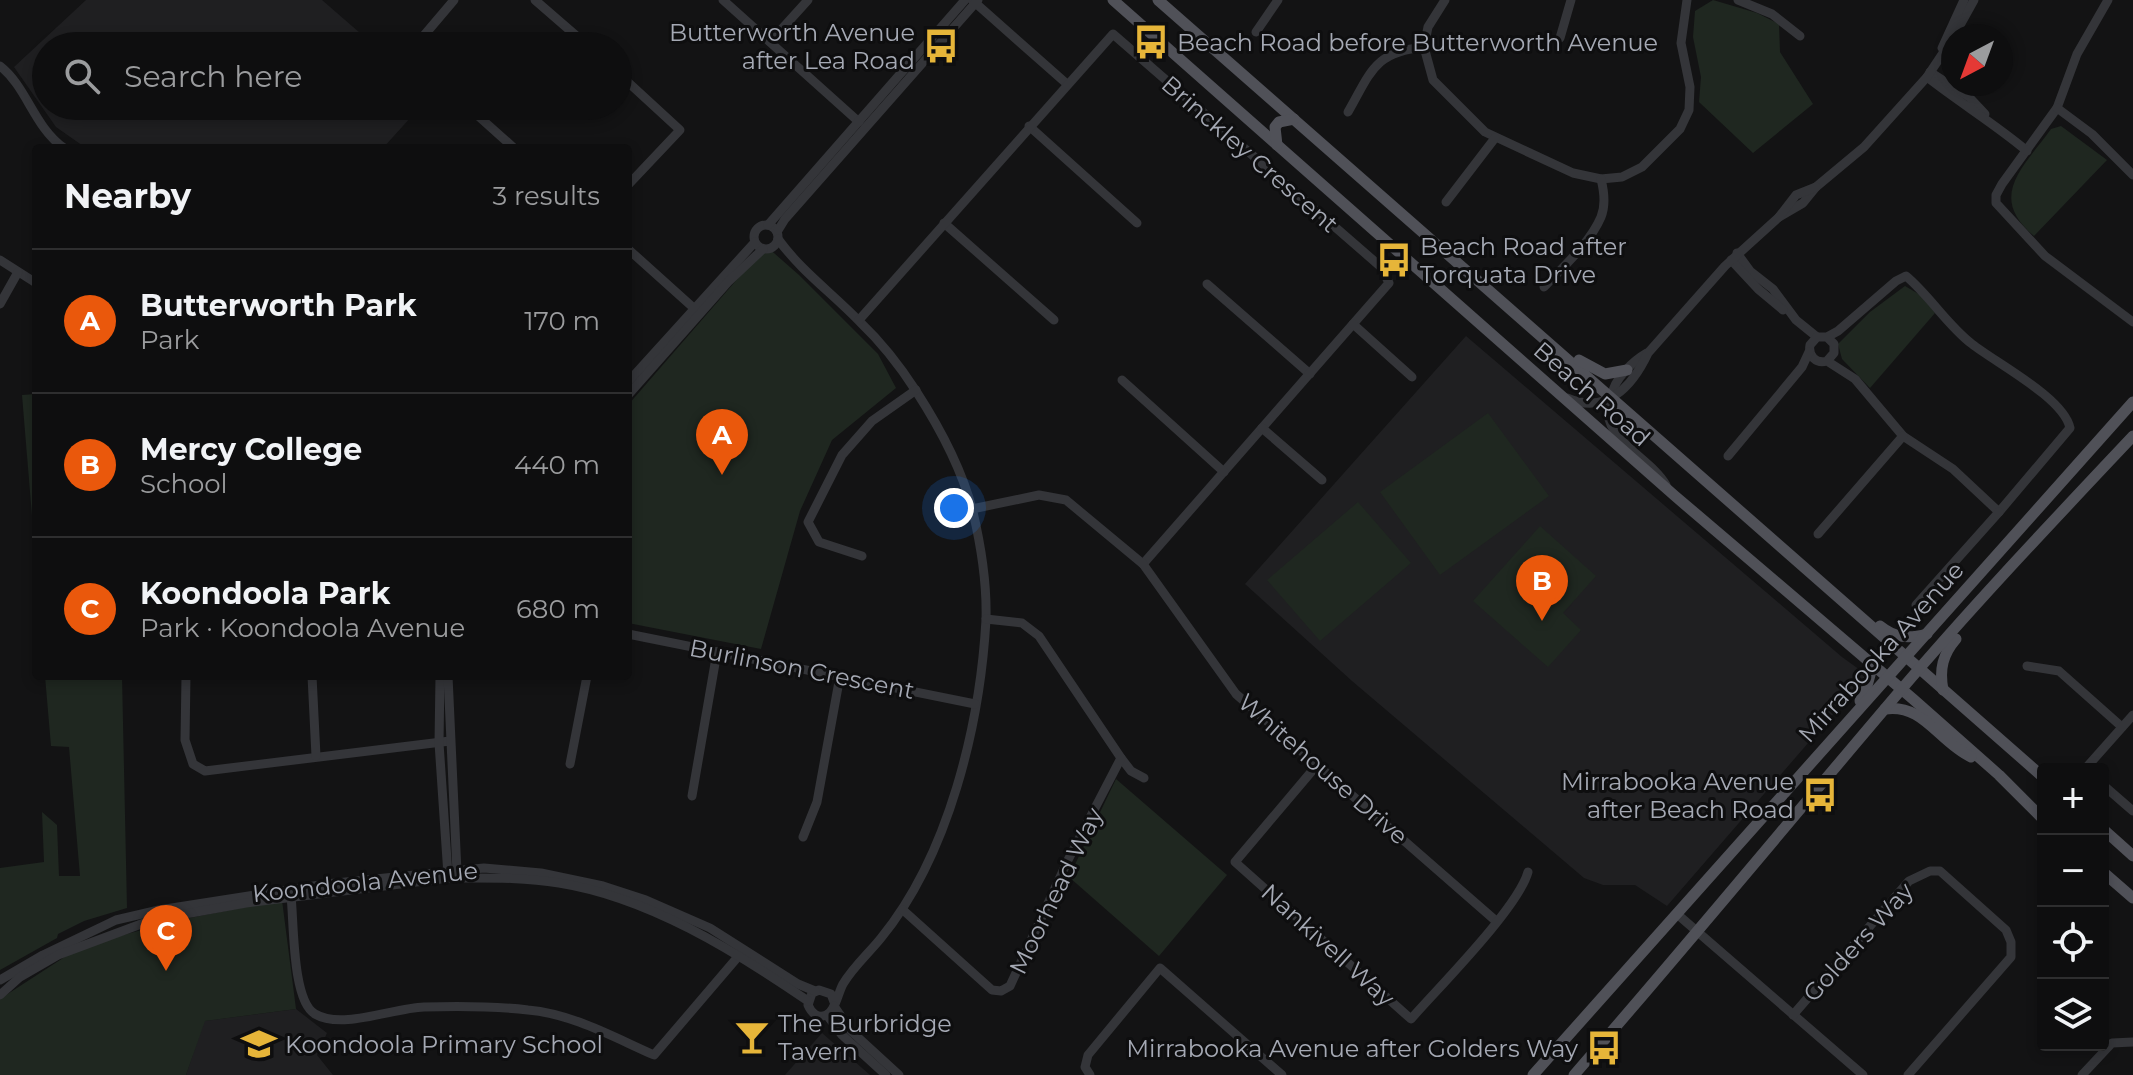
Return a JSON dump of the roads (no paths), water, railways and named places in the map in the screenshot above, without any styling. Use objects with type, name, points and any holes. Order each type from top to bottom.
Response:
[{"type":"main road","name":"Beach Road","points":[[1113,0],[1669,491],[1902,689],[2037,813]]},
{"type":"main road","name":"Beach Road","points":[[1158,0],[2037,772]]},
{"type":"main road","points":[[1277,145],[1275,127],[1279,122],[1294,119]]},
{"type":"main road","points":[[1542,335],[1598,371],[1611,374],[1627,370]]},
{"type":"main road","name":"Mirrabooka Avenue","points":[[1533,1075],[2133,402]]},
{"type":"main road","name":"Mirrabooka Avenue","points":[[1574,1075],[1919,669],[2133,436]]},
{"type":"main road","points":[[1943,690],[1940,674],[1946,650],[1985,605],[1992,586]]},
{"type":"main road","points":[[1834,596],[1857,607],[1889,633],[1903,638],[1928,634]]},
{"type":"main road","points":[[1794,782],[1821,744],[1863,697],[1873,664]]},
{"type":"main road","points":[[1885,709],[1901,707],[1913,712],[1960,752],[1984,762]]},
{"type":"main road","points":[[2109,834],[2133,856]]},
{"type":"main road","points":[[2109,877],[2133,898]]},
{"type":"street","points":[[427,32],[454,0]]},
{"type":"street","points":[[535,0],[572,32]]},
{"type":"street","points":[[723,0],[861,124]]},
{"type":"street","points":[[770,42],[808,0]]},
{"type":"street","points":[[1256,32],[1278,0]]},
{"type":"street","points":[[1445,0],[1428,27],[1424,47],[1433,80],[1485,132],[1495,138],[1573,173],[1601,179],[1622,177],[1642,167],[1680,129],[1689,110],[1690,87],[1681,43],[1687,0]]},
{"type":"street","points":[[1560,38],[1571,0]]},
{"type":"street","points":[[1738,0],[1772,14],[1800,36]]},
{"type":"street","points":[[1560,395],[1582,404],[1600,403],[1619,394],[1648,353],[1734,256],[1779,217],[1803,203],[1816,187],[1864,147],[1928,74],[1940,55],[1964,0]]},
{"type":"street","points":[[1961,24],[1974,0]]},
{"type":"street","points":[[2108,0],[2077,54],[2057,108],[2002,184],[1996,195],[1996,203],[2045,256],[2133,322]]},
{"type":"street","points":[[632,390],[755,242],[755,231],[761,225],[768,225],[973,1],[1067,84]]},
{"type":"street","name":"Brinckley Crescent","points":[[859,320],[1113,34],[1381,267],[1389,283],[1143,564]]},
{"type":"street","points":[[1348,112],[1383,58],[1399,50],[1424,47]]},
{"type":"street","points":[[0,66],[12,76],[32,111]]},
{"type":"street","points":[[1928,74],[1962,104],[1989,120],[2027,151]]},
{"type":"street","points":[[632,86],[680,130],[632,181]]},
{"type":"street","points":[[2057,108],[2092,134],[2132,172]]},
{"type":"street","points":[[39,120],[60,144]]},
{"type":"street","points":[[483,120],[510,144]]},
{"type":"street","points":[[632,378],[697,311],[767,249],[778,236],[785,219],[861,124]]},
{"type":"street","points":[[1029,126],[1137,223]]},
{"type":"street","points":[[1446,202],[1495,138]]},
{"type":"street","points":[[1544,287],[1602,216],[1605,196],[1601,179]]},
{"type":"street","points":[[944,223],[1054,320]]},
{"type":"street","points":[[768,225],[790,256],[859,320],[890,354],[947,442],[972,509],[980,548],[986,619],[975,704],[948,815],[924,875],[903,910],[844,982],[827,1015]]},
{"type":"street","points":[[755,242],[790,256]]},
{"type":"street","points":[[632,253],[697,311]]},
{"type":"street","points":[[1734,256],[1758,289],[1855,379],[1903,436],[1953,469],[1999,512]]},
{"type":"street","points":[[0,260],[32,281]]},
{"type":"street","points":[[0,304],[18,272]]},
{"type":"street","points":[[1728,456],[1802,367],[1838,331],[1896,281],[1906,276],[1968,341],[2028,382],[2068,417],[2070,428],[1916,605]]},
{"type":"street","points":[[1207,284],[1310,374]]},
{"type":"street","points":[[1353,324],[1412,377]]},
{"type":"street","points":[[1648,353],[1636,359],[1612,388],[1608,409],[1619,437],[1661,476],[1669,491]]},
{"type":"street","points":[[1122,380],[1224,472]]},
{"type":"street","points":[[862,556],[819,542],[808,522],[842,455],[872,421],[916,390]]},
{"type":"street","points":[[1262,428],[1322,480]]},
{"type":"street","points":[[1818,534],[1903,436]]},
{"type":"street","name":"Whitehouse Drive","points":[[972,509],[1039,495],[1066,500],[1143,564],[1236,694],[1496,921]]},
{"type":"street","points":[[986,619],[1022,623],[1039,636],[1121,758],[1131,771],[1144,778]]},
{"type":"street","name":"Burlinson Crescent","points":[[632,635],[975,704]]},
{"type":"street","points":[[692,796],[717,652]]},
{"type":"street","points":[[2027,666],[2059,671],[2122,727]]},
{"type":"street","points":[[803,837],[817,802],[840,676]]},
{"type":"street","points":[[186,680],[185,740],[193,764],[205,771],[450,741]]},
{"type":"street","points":[[312,680],[316,756]]},
{"type":"street","points":[[440,680],[439,743],[453,874]]},
{"type":"street","points":[[448,680],[453,874]]},
{"type":"street","points":[[570,764],[586,680]]},
{"type":"street","points":[[2090,763],[2133,715]]},
{"type":"street","name":"Moorhead Way","points":[[903,910],[992,990],[1001,991],[1010,986],[1068,860],[1121,758]]},
{"type":"street","name":"Nankivell Way","points":[[1317,765],[1235,862],[1411,1019],[1524,886],[1528,872]]},
{"type":"street","points":[[2109,790],[2133,811]]},
{"type":"street","name":"Golders Way","points":[[1793,1015],[1909,881],[1930,871],[1940,871],[2006,930],[2011,942],[2011,957],[1908,1075]]},
{"type":"street","name":"Koondoola Avenue","points":[[0,980],[30,961],[116,920],[195,903],[453,874],[561,883],[604,893],[742,952],[815,991]]},
{"type":"street","points":[[291,894],[298,978],[304,1002],[315,1014],[341,1020],[421,1007],[525,1009],[561,1014],[654,1055],[742,952]]},
{"type":"street","name":"Koondoola Avenue","points":[[0,995],[20,977],[45,962],[102,936],[192,911],[291,894]]},
{"type":"street","name":"Golders Way","points":[[1677,914],[1863,1075]]},
{"type":"street","name":"Koondoola Avenue","points":[[742,952],[808,1001]]},
{"type":"street","points":[[1090,1075],[1085,1067],[1088,1055],[1160,968],[1282,1075]]},
{"type":"street","points":[[827,1015],[819,1016],[811,1012],[808,1001],[815,991],[827,992],[844,982]]},
{"type":"street","points":[[827,992],[851,1031],[899,1075]]},
{"type":"street","points":[[827,1015],[842,1035],[886,1075]]},
{"type":"street","points":[[2082,1075],[2112,1043],[2133,1042]]},
{"type":"place","name":"Beach Road before Butterworth Avenue","points":[[1151,42]]},
{"type":"place","name":"Butterworth Avenue after Lea Road","points":[[941,46]]},
{"type":"place","name":"Beach Road after Torquata Drive","points":[[1394,260]]},
{"type":"place","name":"Butterworth Park","points":[[722,475]]},
{"type":"place","name":"Mercy College","points":[[1542,621]]},
{"type":"place","name":"Mirrabooka Avenue after Beach Road","points":[[1820,795]]},
{"type":"place","name":"Koondoola Park","points":[[166,971]]},
{"type":"place","name":"The Burbridge Tavern","points":[[752,1037]]},
{"type":"place","name":"Koondoola Primary School","points":[[259,1044]]},
{"type":"place","name":"Mirrabooka Avenue after Golders Way","points":[[1604,1048]]}]
